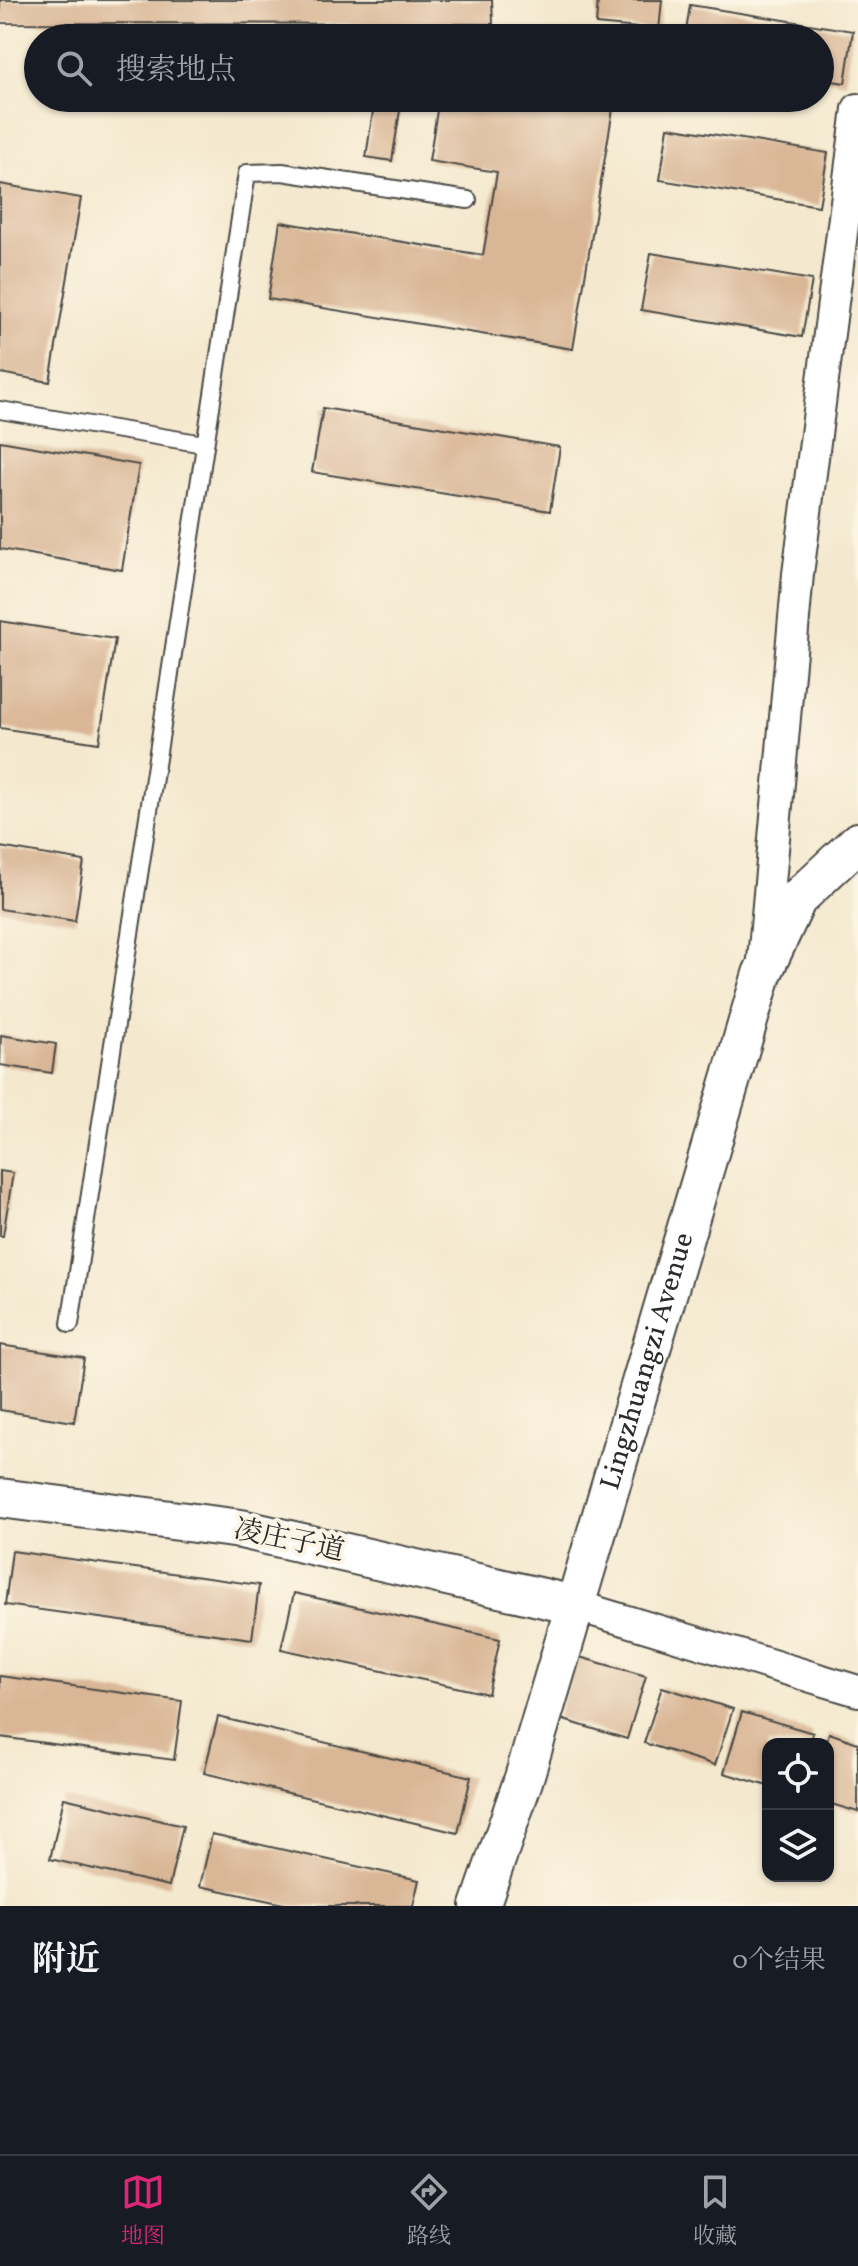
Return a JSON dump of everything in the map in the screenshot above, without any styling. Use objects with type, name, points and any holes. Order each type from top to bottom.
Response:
[{"type":"street","points":[[762,974],[798,574],[858,109]]},
{"type":"street","name":"Lingzhuangzi Avenue","points":[[480,1906],[524,1778],[762,974],[797,899],[858,842]]},
{"type":"street","name":"凌庄子道","points":[[0,1498],[241,1529],[574,1605]]},
{"type":"street","points":[[574,1605],[858,1691]]},
{"type":"lane","points":[[70,1324],[247,173],[282,172],[468,200]]},
{"type":"lane","points":[[0,410],[204,444]]},
{"type":"building","points":[[0,0],[492,0],[493,24],[0,23]]},
{"type":"building","points":[[598,0],[662,0],[660,24],[596,24]]},
{"type":"building","points":[[690,5],[809,24],[687,24]]},
{"type":"building","points":[[834,28],[853,31],[845,83],[834,81]]},
{"type":"building","points":[[373,112],[400,112],[392,161],[366,157]]},
{"type":"building","points":[[437,112],[612,112],[573,349],[268,299],[280,222],[483,255],[497,172],[429,161]]},
{"type":"building","points":[[668,127],[828,153],[819,206],[660,180]]},
{"type":"building","points":[[0,184],[81,198],[50,382],[0,373]]},
{"type":"building","points":[[651,253],[812,280],[802,337],[641,310]]},
{"type":"building","points":[[323,408],[560,447],[550,511],[312,472]]},
{"type":"building","points":[[0,441],[139,465],[122,570],[0,549]]},
{"type":"building","points":[[0,621],[115,639],[99,743],[0,728]]},
{"type":"building","points":[[0,847],[84,861],[75,921],[0,909]]},
{"type":"building","points":[[1,1035],[56,1044],[52,1073],[0,1065]]},
{"type":"building","points":[[0,1171],[13,1173],[3,1236],[0,1236]]},
{"type":"building","points":[[0,1345],[84,1358],[74,1422],[0,1410]]},
{"type":"building","points":[[12,1551],[259,1585],[252,1639],[5,1605]]},
{"type":"building","points":[[294,1593],[500,1639],[488,1694],[281,1649]]},
{"type":"building","points":[[576,1656],[646,1676],[627,1739],[557,1718]]},
{"type":"building","points":[[0,1676],[182,1701],[174,1760],[0,1737]]},
{"type":"building","points":[[662,1687],[733,1709],[715,1765],[644,1743]]},
{"type":"building","points":[[742,1712],[813,1733],[812,1738],[762,1738],[762,1784],[724,1773]]},
{"type":"building","points":[[218,1717],[471,1777],[458,1833],[204,1773]]},
{"type":"building","points":[[829,1733],[858,1743],[858,1812],[834,1805],[834,1738],[828,1738]]},
{"type":"building","points":[[64,1798],[183,1826],[169,1886],[50,1859]]},
{"type":"building","points":[[212,1834],[419,1880],[413,1906],[293,1906],[200,1886]]}]
